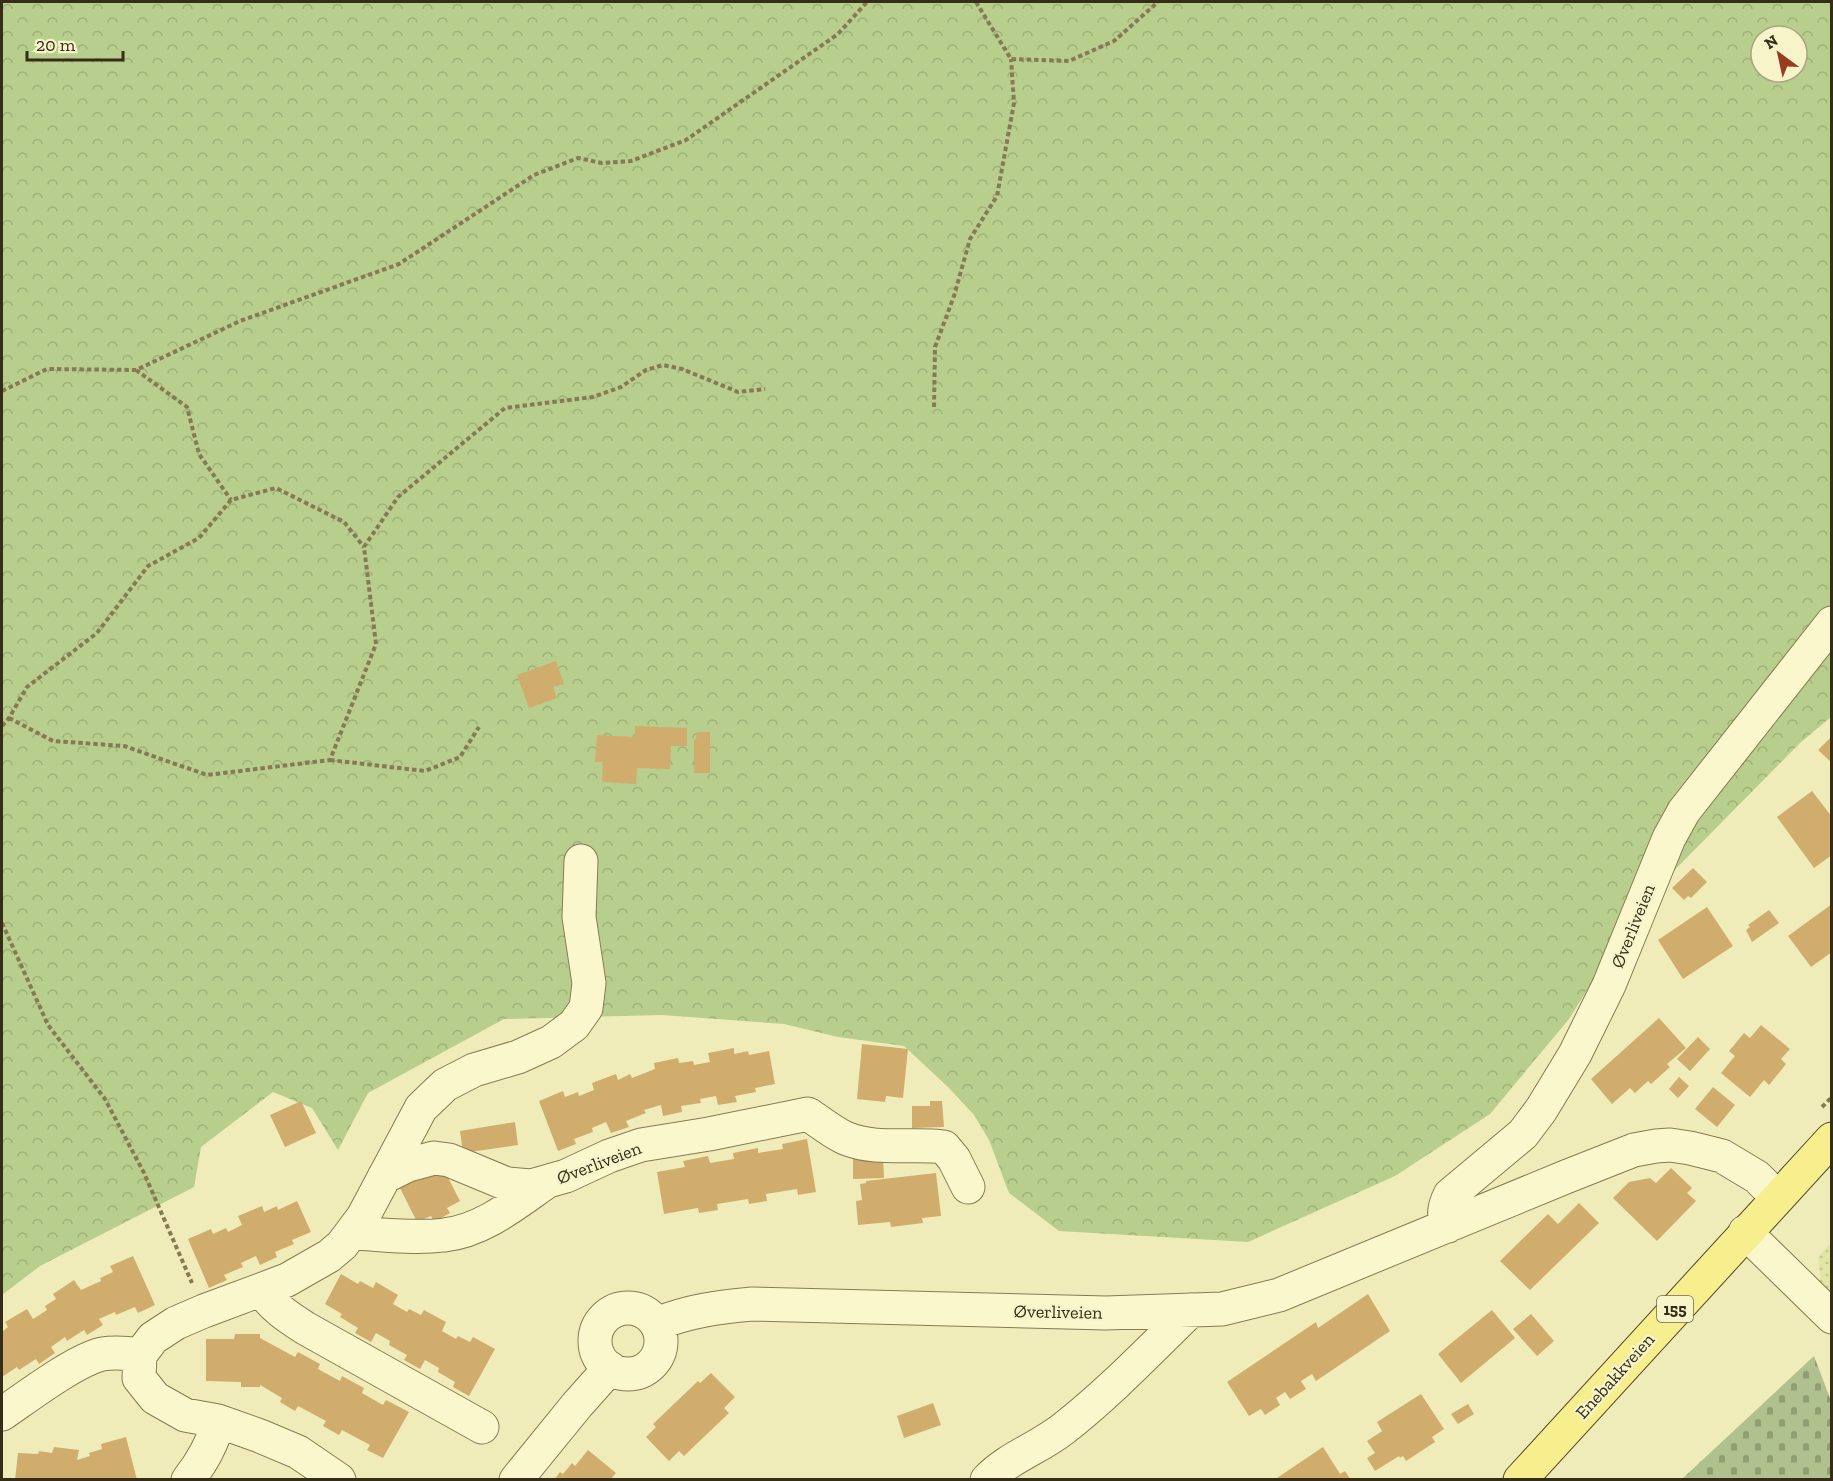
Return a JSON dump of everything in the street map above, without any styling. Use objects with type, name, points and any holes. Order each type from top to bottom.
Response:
[{"type":"main road","name":"Enebakkveien","points":[[1520,1479],[1832,1139]]},
{"type":"street","name":"Øverliveien","points":[[1448,1226],[1444,1213],[1445,1204],[1450,1195],[1523,1134],[1541,1110],[1575,1054],[1609,985],[1669,838],[1684,811],[1832,623]]},
{"type":"street","points":[[339,1479],[298,1452],[218,1421],[185,1415],[155,1398],[139,1378],[140,1355],[153,1338],[176,1323],[262,1291],[287,1280],[329,1256],[342,1245],[363,1217],[421,1108],[445,1085],[474,1070],[518,1057],[551,1042],[574,1025],[586,1008],[589,983],[579,917],[581,861]]},
{"type":"street","name":"Øverliveien","points":[[388,1169],[434,1158],[449,1160],[507,1184],[528,1186],[546,1183],[641,1145],[808,1114],[845,1138],[858,1142],[880,1146],[944,1147],[954,1159],[968,1187]]},
{"type":"street","name":"Øverliveien","points":[[657,1324],[687,1313],[752,1304],[1106,1313],[1222,1308],[1279,1295],[1634,1150],[1656,1146],[1670,1145],[1690,1148],[1722,1156],[1757,1177],[1777,1197]]},
{"type":"street","points":[[351,1233],[403,1236],[454,1234],[492,1218],[546,1183]]},
{"type":"street","points":[[1745,1232],[1832,1317]]},
{"type":"street","points":[[262,1291],[270,1303],[305,1328],[482,1427]]},
{"type":"street","points":[[620,1308],[637,1308],[645,1312],[657,1324],[661,1339],[660,1347],[658,1355],[648,1367],[634,1373],[618,1372],[610,1368],[599,1356],[595,1340],[600,1323],[620,1308]]},
{"type":"street","points":[[987,1479],[999,1468],[1056,1434],[1090,1408],[1191,1310]]},
{"type":"street","points":[[2,1414],[86,1361],[112,1353],[140,1355]]},
{"type":"street","points":[[516,1479],[576,1405],[610,1368]]},
{"type":"street","points":[[188,1479],[199,1466],[218,1421]]},
{"type":"path","points":[[2,391],[47,369],[136,370],[240,321],[399,264],[534,175],[578,158],[602,164],[631,161],[686,140],[838,34],[867,2]]},
{"type":"path","points":[[934,407],[935,347],[954,296],[970,239],[997,196],[1014,103],[1011,59],[976,2]]},
{"type":"path","points":[[1011,59],[1069,61],[1114,41],[1158,2]]},
{"type":"path","points":[[364,548],[398,497],[505,408],[594,397],[621,387],[646,370],[663,365],[682,369],[738,392],[765,390]]},
{"type":"path","points":[[136,370],[187,407],[199,453],[231,500]]},
{"type":"path","points":[[2,726],[27,687],[97,633],[148,566],[199,538],[231,500],[276,488],[344,522],[364,548],[376,644],[330,760]]},
{"type":"path","points":[[9,718],[53,741],[124,746],[207,775],[330,760],[424,771],[460,757],[479,727]]},
{"type":"path","points":[[2,923],[48,1026],[105,1099],[144,1173],[204,1311]]},
{"type":"green space","points":[[2,2],[1831,2],[1831,717],[1800,743],[1642,903],[1569,1019],[1490,1114],[1395,1176],[1248,1242],[1059,1231],[1009,1193],[989,1140],[974,1115],[904,1046],[838,1037],[784,1024],[662,1015],[504,1019],[368,1093],[338,1150],[312,1108],[273,1092],[201,1147],[194,1187],[40,1266],[2,1295]]},
{"type":"green space","points":[[1831,1242],[1831,1328],[1823,1309],[1818,1257]]},
{"type":"green space","points":[[1814,1356],[1831,1401],[1831,1479],[1682,1479]]},
{"type":"building","points":[[556,661],[564,684],[553,687],[557,698],[529,708],[517,675]]},
{"type":"building","points":[[635,726],[687,728],[687,746],[671,746],[670,769],[637,768],[636,784],[602,782],[603,762],[595,762],[597,735],[635,737]]},
{"type":"building","points":[[697,732],[710,732],[710,773],[694,773],[694,740]]},
{"type":"building","points":[[1832,736],[1832,763],[1818,750]]},
{"type":"building","points":[[1812,791],[1832,817],[1832,855],[1814,868],[1777,817]]},
{"type":"building","points":[[1693,868],[1707,882],[1691,898],[1688,896],[1684,900],[1672,888]]},
{"type":"building","points":[[1832,904],[1832,952],[1811,967],[1788,936]]},
{"type":"building","points":[[1707,907],[1733,946],[1683,979],[1658,940]]},
{"type":"building","points":[[1769,910],[1779,923],[1752,942],[1746,930],[1750,927],[1748,925]]},
{"type":"building","points":[[1659,1018],[1686,1048],[1667,1064],[1670,1067],[1651,1084],[1648,1081],[1635,1093],[1630,1088],[1612,1104],[1591,1079]]},
{"type":"building","points":[[1761,1025],[1790,1049],[1781,1059],[1786,1064],[1769,1085],[1764,1080],[1750,1097],[1721,1073],[1735,1056],[1729,1051],[1744,1033],[1750,1038]]},
{"type":"building","points":[[1698,1037],[1710,1049],[1690,1071],[1677,1059]]},
{"type":"building","points":[[862,1044],[908,1049],[903,1098],[886,1096],[885,1102],[857,1099]]},
{"type":"building","points":[[734,1048],[734,1054],[748,1051],[749,1055],[769,1051],[775,1084],[755,1088],[756,1092],[735,1096],[737,1102],[718,1105],[716,1096],[700,1099],[701,1103],[681,1106],[682,1112],[663,1116],[661,1105],[644,1110],[646,1113],[626,1121],[629,1127],[611,1133],[606,1122],[592,1128],[593,1132],[574,1139],[576,1144],[558,1151],[539,1101],[563,1091],[565,1097],[578,1092],[579,1096],[594,1090],[592,1083],[616,1074],[618,1080],[630,1074],[632,1078],[655,1069],[654,1063],[678,1058],[679,1063],[693,1061],[694,1065],[710,1062],[708,1053]]},
{"type":"building","points":[[1679,1077],[1689,1086],[1678,1098],[1669,1089]]},
{"type":"building","points":[[1713,1087],[1735,1105],[1717,1127],[1695,1109]]},
{"type":"building","points":[[301,1101],[316,1133],[285,1147],[270,1115]]},
{"type":"building","points":[[930,1101],[942,1101],[944,1127],[912,1128],[912,1106],[930,1106]]},
{"type":"building","points":[[515,1122],[518,1145],[463,1153],[460,1131]]},
{"type":"building","points":[[807,1139],[816,1192],[798,1195],[797,1189],[766,1194],[767,1201],[749,1204],[748,1199],[717,1204],[718,1210],[699,1213],[698,1208],[664,1214],[657,1172],[685,1167],[683,1161],[708,1156],[710,1163],[734,1159],[733,1153],[758,1148],[758,1153],[783,1149],[782,1144]]},
{"type":"building","points":[[883,1156],[884,1178],[853,1179],[853,1157]]},
{"type":"building","points":[[442,1166],[460,1201],[447,1208],[450,1213],[434,1222],[431,1216],[417,1222],[400,1188]]},
{"type":"building","points":[[1671,1168],[1692,1188],[1687,1193],[1696,1201],[1657,1241],[1613,1198],[1629,1182],[1650,1178],[1656,1183]]},
{"type":"building","points":[[936,1173],[941,1216],[922,1218],[923,1223],[891,1227],[890,1222],[858,1225],[856,1201],[862,1200],[860,1184],[866,1181]]},
{"type":"building","points":[[297,1201],[311,1232],[292,1240],[294,1244],[275,1252],[277,1257],[260,1265],[256,1256],[241,1263],[243,1267],[224,1275],[227,1280],[209,1288],[188,1239],[211,1229],[213,1234],[226,1228],[228,1232],[242,1225],[238,1216],[262,1206],[264,1212],[277,1206],[278,1210]]},
{"type":"building","points":[[1579,1203],[1599,1223],[1530,1290],[1500,1261],[1548,1214],[1558,1224]]},
{"type":"building","points":[[133,1256],[155,1305],[138,1313],[135,1307],[99,1319],[103,1325],[87,1335],[84,1330],[67,1341],[65,1337],[51,1347],[55,1353],[39,1364],[36,1359],[19,1370],[17,1367],[2,1377],[2,1332],[8,1327],[5,1322],[27,1309],[33,1319],[47,1310],[45,1306],[56,1299],[53,1294],[74,1280],[81,1290],[101,1281],[100,1278],[113,1272],[110,1266]]},
{"type":"building","points":[[341,1274],[358,1284],[360,1281],[373,1288],[376,1282],[398,1295],[393,1304],[407,1312],[409,1309],[421,1315],[424,1310],[446,1322],[442,1331],[456,1339],[458,1336],[470,1342],[473,1337],[495,1349],[469,1396],[453,1387],[455,1382],[438,1372],[439,1368],[425,1360],[420,1369],[404,1360],[407,1355],[389,1345],[390,1341],[376,1333],[371,1342],[355,1333],[358,1328],[340,1317],[342,1314],[325,1304]]},
{"type":"building","points":[[1368,1294],[1390,1331],[1316,1381],[1312,1374],[1301,1381],[1306,1389],[1290,1399],[1285,1392],[1276,1398],[1280,1405],[1265,1415],[1261,1409],[1249,1416],[1227,1382],[1316,1322],[1318,1328]]},
{"type":"building","points":[[1492,1310],[1515,1338],[1461,1383],[1438,1354]]},
{"type":"building","points":[[1531,1314],[1554,1341],[1537,1356],[1513,1329]]},
{"type":"building","points":[[235,1334],[260,1334],[260,1338],[295,1357],[298,1352],[320,1364],[318,1369],[340,1381],[342,1376],[364,1388],[362,1393],[383,1405],[386,1400],[409,1412],[383,1458],[367,1450],[370,1445],[342,1430],[339,1435],[323,1426],[326,1421],[298,1406],[295,1411],[280,1402],[282,1398],[260,1385],[260,1387],[241,1387],[241,1382],[206,1381],[206,1339],[234,1339]]},
{"type":"building","points":[[711,1373],[735,1397],[724,1408],[729,1413],[684,1456],[679,1451],[669,1461],[646,1437],[656,1427],[653,1424],[698,1381],[700,1383]]},
{"type":"building","points":[[1421,1394],[1444,1429],[1432,1437],[1435,1442],[1406,1461],[1403,1456],[1400,1458],[1399,1456],[1375,1471],[1367,1458],[1375,1453],[1367,1441],[1382,1431],[1377,1422]]},
{"type":"building","points":[[933,1403],[941,1425],[904,1438],[897,1416]]},
{"type":"building","points":[[1468,1404],[1474,1414],[1458,1424],[1451,1414]]},
{"type":"building","points":[[126,1437],[137,1480],[15,1480],[18,1453],[38,1454],[39,1451],[52,1453],[54,1447],[79,1450],[77,1460],[102,1449],[101,1444]]},
{"type":"building","points":[[1323,1447],[1340,1474],[1345,1471],[1351,1480],[1274,1480]]},
{"type":"building","points":[[588,1450],[616,1473],[610,1480],[554,1480],[560,1472],[563,1474],[572,1463],[575,1466]]}]
